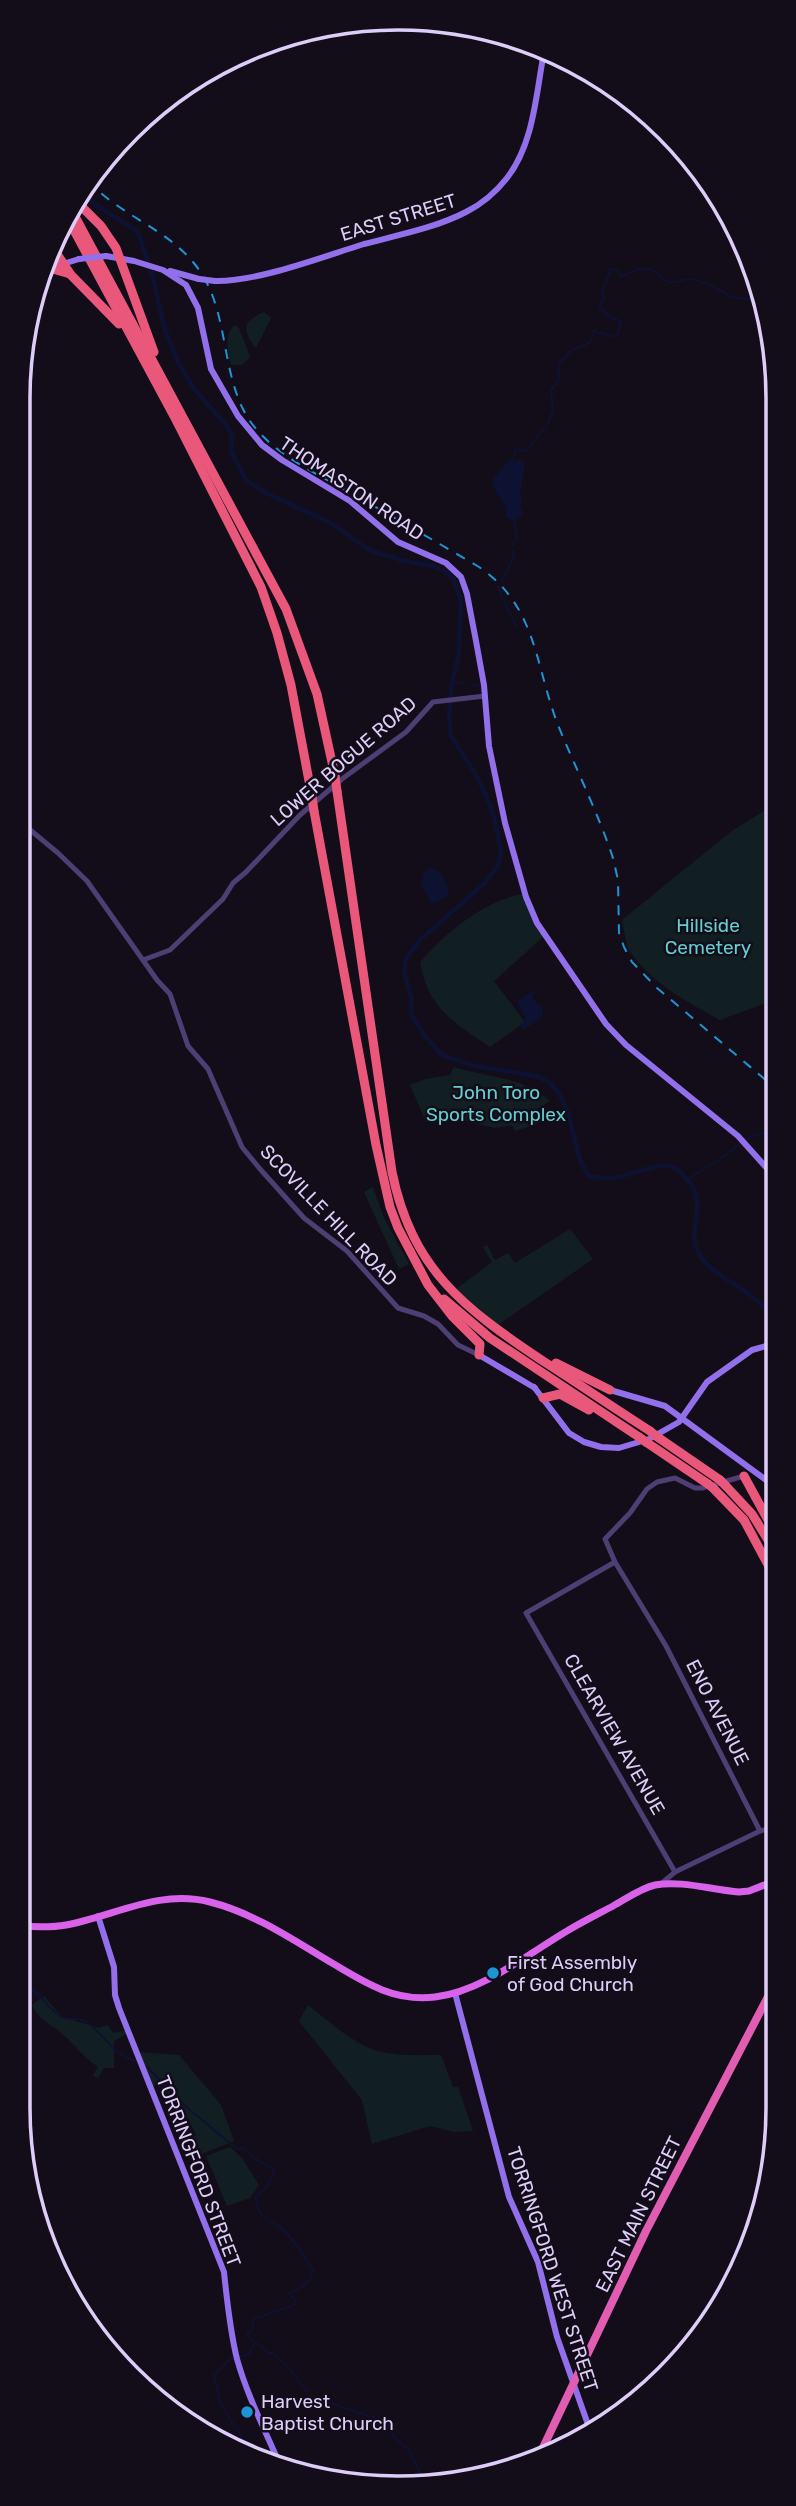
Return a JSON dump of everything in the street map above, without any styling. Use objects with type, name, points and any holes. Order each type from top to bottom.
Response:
[{"type":"highway","points":[[83,208],[104,231],[119,257],[161,370],[179,408]]},
{"type":"highway","points":[[76,219],[286,610],[317,694],[335,776],[396,1193],[410,1230],[441,1279],[468,1308],[502,1334],[653,1434],[752,1514],[766,1538]]},
{"type":"highway","points":[[72,227],[246,555],[269,610],[291,685],[384,1187],[398,1228],[418,1269],[452,1317],[480,1344],[479,1355]]},
{"type":"highway","points":[[58,257],[71,275],[116,319],[147,367]]},
{"type":"highway","points":[[123,269],[132,260]]},
{"type":"highway","points":[[52,272],[71,275]]},
{"type":"highway","points":[[418,1269],[441,1296],[477,1328],[625,1428],[716,1484],[744,1520],[766,1561]]},
{"type":"highway","points":[[502,1334],[610,1390]]},
{"type":"highway","points":[[544,1397],[560,1394],[625,1428]]},
{"type":"highway","points":[[551,1405],[556,1398],[568,1399]]},
{"type":"highway","points":[[744,1476],[766,1517]]},
{"type":"highway","name":"EAST MAIN STREET","points":[[544,2446],[646,2231],[766,2001]]},
{"type":"main road","name":"EAST STREET","points":[[53,270],[79,259],[106,256],[132,260],[185,279],[243,279],[454,218],[481,204],[505,181],[524,149],[543,60]]},
{"type":"main road","name":"THOMASTON ROAD","points":[[185,279],[200,315],[209,366],[248,431],[277,457],[347,499],[398,542],[452,567],[465,586],[485,696],[489,746],[505,823],[526,897],[545,936],[587,999],[626,1045],[743,1141],[766,1167]]},
{"type":"main road","points":[[192,294],[192,286],[197,280]]},
{"type":"main road","points":[[544,1397],[569,1433],[584,1442],[601,1447],[634,1446],[679,1422],[707,1382],[752,1350],[766,1346]]},
{"type":"main road","points":[[479,1355],[534,1387],[571,1430],[603,1445],[635,1442],[681,1418]]},
{"type":"main road","points":[[610,1390],[665,1406],[766,1479]]},
{"type":"main road","points":[[744,1476],[752,1468]]},
{"type":"main road","points":[[30,1926],[67,1925],[159,1900],[180,1898],[206,1901],[262,1922],[385,1992],[422,1998],[455,1993],[517,1963],[566,1931],[659,1884],[739,1892],[766,1885]]},
{"type":"main road","name":"TORRINGFORD STREET","points":[[98,1916],[114,1968],[115,1995],[224,2273],[237,2359],[276,2455]]},
{"type":"main road","name":"TORRINGFORD WEST STREET","points":[[455,1993],[508,2191],[538,2262],[557,2337],[587,2424]]},
{"type":"street","name":"LOWER BOGUE ROAD","points":[[143,960],[170,950],[223,899],[233,883],[300,816],[342,779],[406,732],[433,702],[485,696]]},
{"type":"street","name":"SCOVILLE HILL ROAD","points":[[30,830],[87,881],[170,993],[186,1042],[208,1069],[245,1152],[302,1216],[347,1251],[398,1308],[438,1324],[458,1345],[479,1355]]},
{"type":"street","name":"ENO AVENUE","points":[[744,1476],[702,1488],[695,1488],[675,1478],[657,1482],[647,1489],[630,1513],[605,1539],[614,1562],[666,1646],[760,1831]]},
{"type":"street","name":"CLEARVIEW AVENUE","points":[[614,1562],[526,1613],[675,1872]]},
{"type":"street","points":[[659,1884],[675,1872],[766,1830]]},
{"type":"green space","points":[[264,312],[271,318],[256,348],[246,327],[252,319]]},
{"type":"green space","points":[[235,325],[239,328],[250,357],[242,365],[230,363],[228,337]]},
{"type":"green space","name":"Hillside Cemetery","points":[[766,810],[766,1003],[720,1020],[671,991],[648,973],[630,951],[622,920],[733,830]]},
{"type":"green space","points":[[524,893],[543,937],[494,981],[525,1022],[490,1047],[439,1007],[427,986],[420,962],[442,939],[467,919],[494,903]]},
{"type":"green space","name":"John Toro Sports Complex","points":[[454,1067],[517,1082],[550,1101],[534,1111],[537,1124],[515,1131],[512,1125],[495,1128],[467,1121],[426,1122],[410,1085],[425,1079],[450,1075]]},
{"type":"green space","points":[[373,1187],[384,1218],[409,1264],[399,1269],[364,1192]]},
{"type":"green space","points":[[570,1229],[593,1259],[498,1325],[455,1290],[492,1262],[483,1247],[487,1245],[495,1260],[508,1253],[515,1263]]},
{"type":"green space","points":[[44,1996],[62,2017],[99,2028],[108,2025],[113,2033],[127,2030],[128,2033],[114,2041],[114,2068],[104,2068],[98,2078],[93,2076],[98,2067],[35,2010],[32,2005]]},
{"type":"green space","points":[[308,2005],[345,2034],[375,2050],[400,2055],[441,2055],[453,2087],[458,2087],[473,2131],[454,2132],[430,2126],[372,2144],[362,2100],[299,2021]]},
{"type":"green space","points":[[136,2052],[179,2055],[221,2105],[234,2141],[199,2155],[191,2139],[196,2135],[178,2098],[171,2100],[163,2083],[149,2087]]},
{"type":"green space","points":[[230,2147],[242,2158],[259,2185],[250,2198],[227,2206],[206,2156]]},
{"type":"shaded area","points":[[510,459],[514,462],[520,459],[525,464],[520,494],[520,506],[524,515],[514,521],[507,517],[505,506],[492,480]]},
{"type":"shaded area","points":[[431,867],[440,873],[449,888],[447,896],[434,903],[430,901],[421,884],[425,871]]},
{"type":"shaded area","points":[[536,990],[532,999],[543,1008],[542,1017],[524,1030],[521,1028],[525,1017],[517,1001]]},
{"type":"waterway","points":[[89,199],[138,232],[153,277],[164,327],[177,360],[194,389],[227,426],[232,437],[231,451],[246,480],[264,492],[331,523],[369,550],[404,561],[434,566],[448,573],[454,580],[461,601],[459,654],[452,682],[449,716],[451,736],[486,795],[495,820],[501,853],[498,866],[484,884],[422,938],[406,958],[404,972],[412,1000],[411,1014],[424,1035],[442,1055],[475,1066],[537,1076],[551,1084],[560,1095],[568,1113],[580,1160],[588,1175],[611,1178],[665,1166],[678,1170],[692,1186],[696,1196],[695,1244],[699,1254],[717,1273],[766,1309]]},
{"type":"waterway","points":[[548,424],[553,411],[551,390],[559,378],[558,364],[572,350],[590,343],[594,330],[614,337],[618,334],[621,321],[610,317],[599,307],[605,297],[602,291],[611,269],[617,270],[621,277],[637,270],[650,269],[670,282],[692,279],[712,286],[730,297],[753,301]]},
{"type":"waterway","points":[[512,462],[516,449],[526,451],[545,427]]},
{"type":"waterway","points":[[512,545],[517,538],[515,520]]},
{"type":"waterway","points":[[502,582],[513,558],[513,551]]},
{"type":"waterway","points":[[499,586],[516,626]]},
{"type":"waterway","points":[[452,682],[465,683]]},
{"type":"waterway","points":[[474,685],[481,685]]},
{"type":"waterway","points":[[744,1139],[766,1132]]},
{"type":"waterway","points":[[688,1179],[740,1143]]},
{"type":"waterway","points":[[30,1989],[56,2013],[68,2019],[81,2019],[88,2023],[114,2049],[135,2061]]},
{"type":"waterway","points":[[147,2067],[184,2105],[237,2149],[245,2148],[250,2155],[274,2170],[270,2182],[255,2197],[259,2211],[267,2221],[288,2234],[313,2270],[307,2282],[289,2293],[296,2301],[292,2306],[256,2318],[252,2322],[253,2330],[247,2334],[268,2353],[274,2353],[307,2391]]},
{"type":"waterway","points":[[235,2427],[221,2404],[214,2376],[229,2360],[249,2354],[253,2344]]},
{"type":"waterway","points":[[317,2399],[382,2420],[396,2439],[409,2450],[421,2475]]},
{"type":"waterway","points":[[237,2429],[245,2443]]},
{"type":"railway","points":[[96,188],[168,239],[193,262],[204,278],[218,314],[235,389],[242,407],[264,437],[295,461],[479,567],[513,600],[532,638],[558,725],[613,858],[618,880],[619,933],[624,947],[632,962],[657,988],[766,1080]]},
{"type":"place","name":"First Assembly of God Church","points":[[493,1973]]},
{"type":"place","name":"Harvest Baptist Church","points":[[247,2412]]}]
